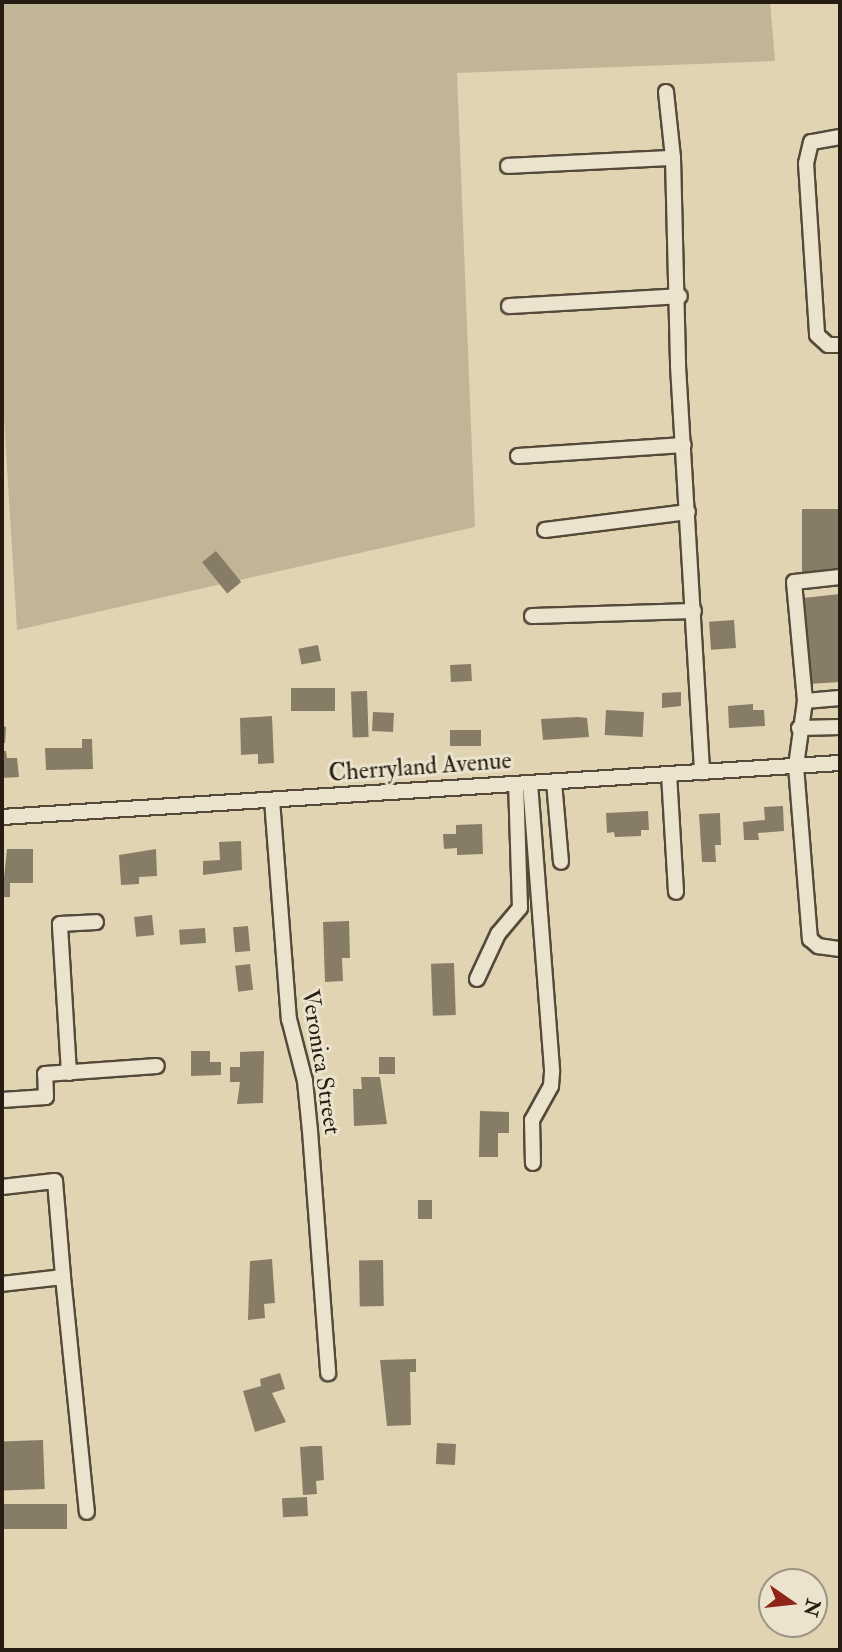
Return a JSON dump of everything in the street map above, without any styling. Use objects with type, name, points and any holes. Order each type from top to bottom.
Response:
[{"type":"street","points":[[666,92],[673,158],[684,445],[702,772]]},
{"type":"street","points":[[840,137],[811,142],[806,163],[817,335],[822,343],[840,345]]},
{"type":"street","points":[[508,166],[673,158]]},
{"type":"street","points":[[509,306],[680,296]]},
{"type":"street","points":[[518,456],[684,445]]},
{"type":"street","points":[[545,530],[688,512]]},
{"type":"street","points":[[840,577],[794,582],[805,701],[799,729],[796,766],[810,939],[818,946],[840,949]]},
{"type":"street","points":[[532,616],[694,611]]},
{"type":"street","points":[[805,701],[840,698]]},
{"type":"street","points":[[799,729],[840,727]]},
{"type":"street","name":"Cherryland Avenue","points":[[2,817],[840,763]]},
{"type":"street","points":[[670,774],[676,892]]},
{"type":"street","points":[[554,782],[561,862]]},
{"type":"street","points":[[477,979],[498,934],[520,908],[523,784]]},
{"type":"street","points":[[523,784],[552,1072],[551,1086],[532,1120],[533,1163]]},
{"type":"street","name":"Veronica Street","points":[[272,800],[289,1019],[307,1093],[328,1373]]},
{"type":"street","points":[[69,1073],[60,924],[96,922]]},
{"type":"street","points":[[2,1100],[46,1097],[45,1074],[158,1066]]},
{"type":"street","points":[[2,1188],[55,1181],[87,1512]]},
{"type":"street","points":[[2,1284],[63,1277]]},
{"type":"shaded area","points":[[2,2],[770,2],[775,61],[457,73],[475,527],[17,630],[2,385]]},
{"type":"building","points":[[802,509],[840,509],[840,572],[802,572]]},
{"type":"building","points":[[216,551],[241,582],[227,593],[202,562]]},
{"type":"building","points":[[840,594],[840,682],[808,684],[803,598]]},
{"type":"building","points":[[734,620],[736,648],[711,650],[709,622]]},
{"type":"building","points":[[318,645],[321,661],[301,665],[298,649]]},
{"type":"building","points":[[471,664],[472,681],[451,682],[450,665]]},
{"type":"building","points":[[291,688],[335,688],[335,711],[291,711]]},
{"type":"building","points":[[367,691],[369,737],[353,738],[351,692]]},
{"type":"building","points":[[681,692],[681,706],[662,708],[662,693]]},
{"type":"building","points":[[753,704],[753,710],[764,710],[765,726],[729,728],[728,706]]},
{"type":"building","points":[[606,710],[644,712],[643,737],[605,735]]},
{"type":"building","points":[[373,712],[394,713],[393,732],[372,731]]},
{"type":"building","points":[[272,716],[274,763],[258,764],[258,754],[241,755],[240,718]]},
{"type":"building","points":[[587,718],[589,737],[543,740],[541,719]]},
{"type":"building","points":[[2,726],[6,727],[5,743],[2,743]]},
{"type":"building","points":[[450,730],[481,730],[481,746],[450,746]]},
{"type":"building","points":[[82,739],[92,739],[93,769],[46,770],[45,748],[82,748]]},
{"type":"building","points":[[2,751],[6,751],[7,758],[17,758],[19,777],[2,778]]},
{"type":"building","points":[[783,806],[784,831],[758,833],[759,840],[744,840],[743,822],[765,820],[764,807]]},
{"type":"building","points":[[648,811],[649,830],[641,830],[641,836],[615,837],[614,832],[607,833],[606,813]]},
{"type":"building","points":[[720,813],[721,845],[715,845],[716,862],[702,862],[699,814]]},
{"type":"building","points":[[482,824],[483,854],[457,855],[457,848],[444,849],[443,834],[456,834],[456,825]]},
{"type":"building","points":[[241,841],[242,870],[203,875],[203,861],[220,860],[219,842]]},
{"type":"building","points":[[7,849],[33,849],[33,883],[10,883],[10,897],[2,897]]},
{"type":"building","points":[[156,849],[157,876],[139,877],[139,884],[121,885],[119,855]]},
{"type":"building","points":[[152,915],[154,935],[136,937],[134,917]]},
{"type":"building","points":[[349,921],[350,958],[342,958],[343,981],[325,982],[323,922]]},
{"type":"building","points":[[248,926],[250,951],[235,952],[233,927]]},
{"type":"building","points":[[205,928],[206,943],[180,945],[179,930]]},
{"type":"building","points":[[454,963],[456,1015],[433,1016],[431,964]]},
{"type":"building","points":[[250,964],[253,990],[238,992],[235,966]]},
{"type":"building","points":[[191,1051],[210,1051],[210,1062],[221,1062],[221,1075],[191,1076]]},
{"type":"building","points":[[264,1051],[263,1103],[237,1104],[240,1082],[230,1082],[230,1067],[240,1067],[240,1052]]},
{"type":"building","points":[[379,1057],[395,1057],[395,1074],[379,1074]]},
{"type":"building","points":[[361,1077],[380,1077],[387,1124],[354,1126],[353,1089],[362,1089]]},
{"type":"building","points":[[480,1111],[509,1112],[509,1133],[498,1133],[498,1157],[479,1157]]},
{"type":"building","points":[[418,1200],[432,1200],[432,1219],[418,1219]]},
{"type":"building","points":[[272,1259],[275,1303],[264,1304],[265,1318],[248,1320],[250,1261]]},
{"type":"building","points":[[359,1260],[383,1260],[384,1306],[360,1306]]},
{"type":"building","points":[[416,1359],[416,1372],[410,1372],[411,1425],[387,1426],[380,1360]]},
{"type":"building","points":[[280,1373],[285,1389],[272,1393],[286,1422],[255,1432],[243,1391],[261,1386],[260,1379]]},
{"type":"building","points":[[43,1440],[45,1489],[4,1490],[2,1441]]},
{"type":"building","points":[[437,1443],[456,1444],[455,1465],[436,1464]]},
{"type":"building","points":[[322,1446],[324,1480],[316,1481],[317,1494],[303,1495],[300,1447]]},
{"type":"building","points":[[307,1497],[308,1516],[283,1517],[282,1498]]},
{"type":"building","points":[[2,1504],[67,1504],[67,1529],[2,1529]]}]
